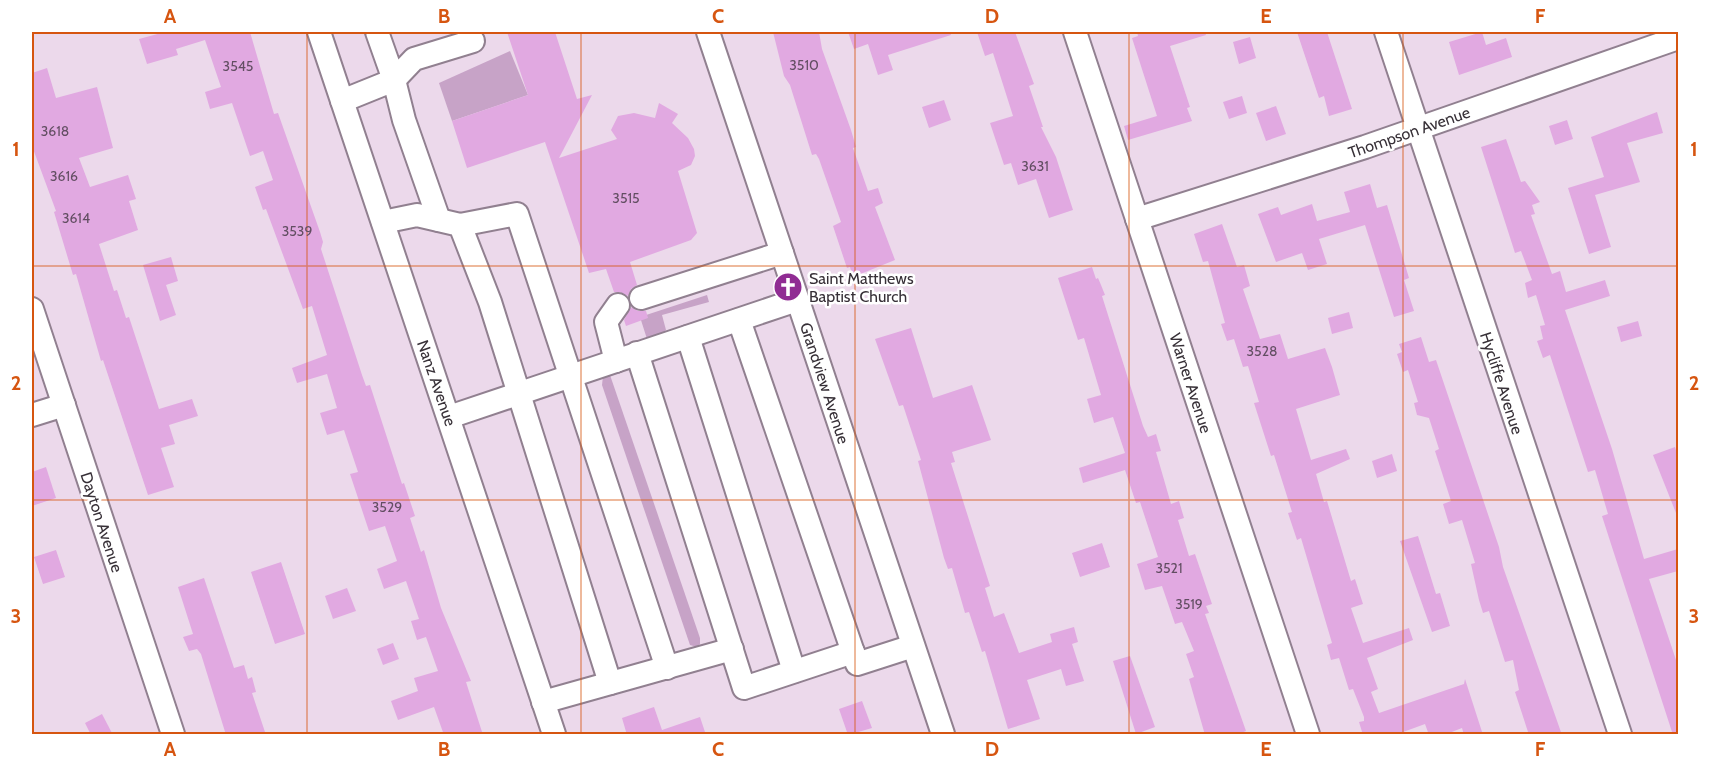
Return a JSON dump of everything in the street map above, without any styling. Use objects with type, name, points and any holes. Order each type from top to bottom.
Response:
[{"type":"street","name":"Nanz Avenue","points":[[319,32],[554,735]]},
{"type":"street","points":[[377,32],[394,80],[404,120],[450,223],[490,302],[610,683]]},
{"type":"street","name":"Grandview Avenue","points":[[708,32],[943,735]]},
{"type":"street","name":"Warner Avenue","points":[[1075,32],[1308,735]]},
{"type":"street","name":"Hycliffe Avenue","points":[[1386,32],[1620,735]]},
{"type":"street","name":"Thompson Avenue","points":[[1137,219],[1418,129],[1678,38]]},
{"type":"street","points":[[342,100],[394,80],[414,59],[473,41]]},
{"type":"street","points":[[382,222],[417,215],[450,223],[517,214],[568,376],[667,668]]},
{"type":"street","points":[[641,298],[782,253]]},
{"type":"street","points":[[449,417],[797,300]]},
{"type":"street","points":[[616,361],[606,322],[618,305]]},
{"type":"street","name":"Dayton Avenue","points":[[32,309],[173,735]]},
{"type":"street","points":[[739,320],[857,664],[913,646]]},
{"type":"street","points":[[688,337],[794,671]]},
{"type":"street","points":[[637,354],[744,688],[853,652]]},
{"type":"street","points":[[32,415],[64,405]]},
{"type":"street","points":[[543,702],[732,650]]},
{"type":"shaded area","points":[[510,51],[528,95],[452,121],[439,83]]},
{"type":"shaded area","points":[[707,295],[709,302],[662,315],[666,330],[662,334],[647,339],[640,317]]},
{"type":"shaded area","points":[[610,375],[700,638],[700,644],[697,647],[690,645],[602,385],[603,376]]},
{"type":"building","points":[[165,32],[250,32],[274,114],[278,113],[320,232],[323,242],[321,249],[362,375],[366,386],[370,385],[402,484],[404,483],[415,516],[410,518],[421,552],[424,550],[441,608],[471,681],[466,682],[483,735],[444,735],[434,707],[398,720],[391,701],[418,691],[414,678],[438,671],[426,637],[417,640],[411,621],[419,619],[406,581],[384,589],[377,569],[397,561],[385,526],[369,531],[350,474],[358,472],[344,430],[327,435],[320,413],[337,408],[327,374],[297,383],[292,368],[327,355],[312,306],[303,309],[266,209],[263,210],[255,187],[273,180],[263,151],[250,156],[232,103],[210,109],[205,92],[221,87],[205,40],[176,49],[178,55],[147,64],[139,39]]},
{"type":"building","points":[[507,32],[555,32],[577,99],[592,95],[559,158],[617,139],[611,130],[618,116],[634,113],[655,118],[659,103],[678,114],[672,123],[688,138],[694,149],[695,156],[691,165],[678,171],[697,233],[691,240],[630,262],[637,285],[631,289],[628,296],[614,292],[606,269],[589,273],[545,142],[467,168],[452,121],[528,95]]},
{"type":"building","points":[[773,32],[819,32],[822,49],[851,130],[856,147],[853,148],[868,191],[878,188],[883,203],[875,207],[895,260],[853,277],[850,267],[847,268],[833,226],[841,222],[819,159],[816,154],[812,155],[790,85],[784,76]]},
{"type":"building","points":[[848,32],[950,32],[951,35],[888,55],[893,70],[878,75],[868,44],[854,49]]},
{"type":"building","points":[[977,32],[1015,32],[1034,84],[1029,86],[1043,127],[1041,127],[1056,157],[1073,210],[1049,218],[1036,179],[1018,185],[1011,163],[1004,165],[990,123],[1013,116],[993,53],[985,56]]},
{"type":"building","points":[[1137,32],[1205,32],[1206,35],[1170,46],[1190,107],[1187,108],[1192,121],[1128,140],[1124,126],[1157,116],[1132,38],[1138,36]]},
{"type":"building","points":[[1297,32],[1327,32],[1352,109],[1329,116],[1324,96],[1319,98]]},
{"type":"building","points":[[1482,32],[1486,45],[1506,38],[1512,57],[1459,75],[1449,42]]},
{"type":"building","points":[[1250,37],[1256,58],[1239,64],[1233,42]]},
{"type":"building","points":[[47,68],[56,98],[97,87],[113,148],[79,158],[90,187],[128,175],[136,199],[129,201],[138,230],[99,244],[114,291],[117,290],[126,318],[129,317],[159,409],[192,399],[198,416],[169,425],[175,444],[161,448],[174,487],[148,495],[103,360],[101,361],[76,274],[73,275],[54,212],[56,211],[32,146],[32,73]]},
{"type":"building","points":[[1242,96],[1247,113],[1229,119],[1223,102]]},
{"type":"building","points":[[944,100],[951,120],[929,128],[922,107]]},
{"type":"building","points":[[1276,106],[1286,134],[1266,141],[1256,113]]},
{"type":"building","points":[[1657,112],[1663,133],[1627,143],[1640,182],[1595,195],[1611,247],[1589,254],[1568,188],[1604,177],[1591,137]]},
{"type":"building","points":[[1567,120],[1573,139],[1555,145],[1549,126]]},
{"type":"building","points":[[1506,139],[1521,182],[1525,181],[1540,202],[1532,205],[1535,214],[1531,215],[1552,274],[1560,271],[1566,292],[1605,280],[1610,296],[1565,310],[1612,449],[1644,559],[1678,549],[1678,571],[1649,579],[1678,666],[1678,735],[1673,735],[1602,516],[1608,514],[1595,470],[1588,472],[1550,355],[1543,358],[1537,341],[1543,339],[1540,326],[1545,325],[1536,295],[1528,298],[1525,283],[1532,280],[1521,251],[1515,253],[1481,147]]},
{"type":"building","points":[[1370,184],[1377,208],[1387,205],[1409,278],[1404,280],[1414,311],[1394,317],[1365,225],[1319,239],[1327,264],[1308,270],[1302,253],[1276,262],[1258,214],[1278,207],[1281,215],[1312,204],[1317,221],[1350,212],[1344,192]]},
{"type":"building","points":[[1222,224],[1237,267],[1244,265],[1250,286],[1243,289],[1260,339],[1280,334],[1288,359],[1325,348],[1332,367],[1340,395],[1296,409],[1311,460],[1346,449],[1350,459],[1316,474],[1324,502],[1327,501],[1351,581],[1355,579],[1363,604],[1351,608],[1363,643],[1409,628],[1413,640],[1367,658],[1378,689],[1371,692],[1379,713],[1464,684],[1465,679],[1483,735],[1464,735],[1462,728],[1444,735],[1429,735],[1425,724],[1395,735],[1363,735],[1359,722],[1364,721],[1364,717],[1353,689],[1349,690],[1339,658],[1331,660],[1327,645],[1332,643],[1301,538],[1297,540],[1288,513],[1292,512],[1254,403],[1259,402],[1248,366],[1243,367],[1234,339],[1227,341],[1221,324],[1225,323],[1208,261],[1203,262],[1194,234]]},
{"type":"building","points":[[171,257],[178,281],[166,285],[176,315],[160,321],[143,265]]},
{"type":"building","points":[[1092,267],[1105,295],[1102,296],[1143,426],[1148,437],[1156,434],[1161,451],[1156,452],[1171,504],[1179,501],[1184,518],[1178,520],[1189,556],[1195,554],[1212,604],[1206,606],[1209,613],[1205,614],[1246,731],[1236,735],[1205,735],[1189,679],[1194,677],[1186,654],[1194,651],[1182,622],[1175,624],[1162,586],[1145,590],[1137,564],[1158,557],[1140,502],[1136,503],[1125,470],[1083,483],[1079,468],[1125,453],[1113,417],[1094,423],[1087,399],[1101,395],[1084,338],[1078,340],[1058,278]]},
{"type":"building","points":[[631,307],[638,311],[646,311],[648,318],[626,326],[624,320]]},
{"type":"building","points":[[1349,312],[1353,328],[1332,334],[1328,318]]},
{"type":"building","points":[[1638,321],[1642,336],[1621,342],[1617,327]]},
{"type":"building","points":[[911,328],[933,398],[972,385],[991,440],[952,452],[955,462],[951,463],[990,586],[985,588],[994,617],[1004,613],[1019,653],[1052,642],[1050,634],[1074,627],[1078,642],[1072,644],[1084,681],[1066,686],[1061,669],[1027,680],[1040,719],[1008,729],[985,651],[982,652],[969,612],[965,613],[952,568],[948,569],[944,558],[918,461],[921,460],[903,405],[899,406],[875,339]]},
{"type":"building","points":[[1421,337],[1429,362],[1436,360],[1499,547],[1503,567],[1562,735],[1529,735],[1515,692],[1519,690],[1513,660],[1505,662],[1489,611],[1483,613],[1471,564],[1475,563],[1462,520],[1449,524],[1443,504],[1451,501],[1435,451],[1439,449],[1429,418],[1417,415],[1414,403],[1418,402],[1408,370],[1403,372],[1397,354],[1402,352],[1399,344]]},
{"type":"building","points":[[1675,447],[1678,457],[1678,513],[1676,513],[1653,455]]},
{"type":"building","points":[[1392,454],[1397,471],[1377,478],[1372,461]]},
{"type":"building","points":[[46,467],[56,498],[32,506],[32,472]]},
{"type":"building","points":[[1418,536],[1436,594],[1440,593],[1450,626],[1432,632],[1400,541]]},
{"type":"building","points":[[1102,543],[1110,567],[1080,577],[1072,553]]},
{"type":"building","points":[[56,550],[65,577],[43,584],[34,557]]},
{"type":"building","points":[[281,562],[305,634],[275,644],[251,572]]},
{"type":"building","points":[[204,578],[234,668],[244,665],[248,679],[252,677],[256,692],[252,693],[266,735],[226,735],[201,654],[197,649],[189,651],[183,637],[193,634],[178,587]]},
{"type":"building","points":[[347,588],[356,611],[333,619],[325,596]]},
{"type":"building","points":[[393,643],[399,659],[383,665],[377,649]]},
{"type":"building","points":[[1130,656],[1155,727],[1136,734],[1113,661]]},
{"type":"building","points":[[862,701],[872,728],[848,735],[839,709]]},
{"type":"building","points":[[654,707],[662,730],[700,717],[706,735],[627,735],[622,718]]},
{"type":"building","points":[[102,714],[113,735],[91,735],[85,723]]},
{"type":"place","name":"Saint Matthews Baptist Church","points":[[788,287]]}]
